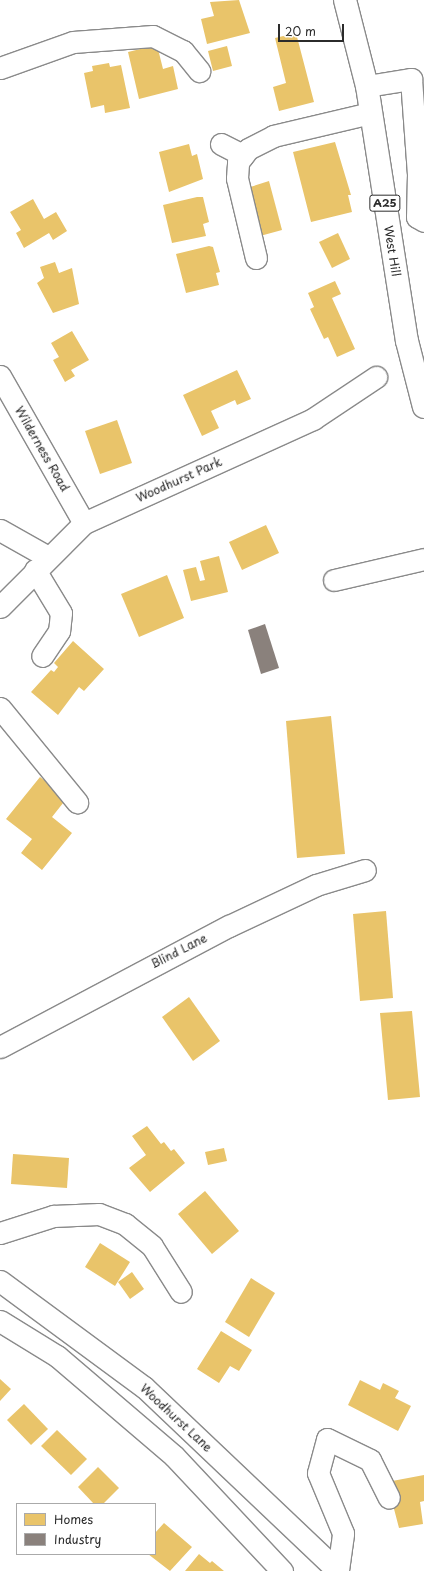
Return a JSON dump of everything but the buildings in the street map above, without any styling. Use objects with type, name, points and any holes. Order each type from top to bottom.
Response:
[{"type":"main road","name":"West Hill","points":[[345,0],[367,86],[370,113],[407,341],[424,407]]},
{"type":"street","points":[[0,68],[73,42],[153,36],[183,51],[199,71]]},
{"type":"street","points":[[367,86],[411,79],[418,174],[417,217],[424,221]]},
{"type":"street","points":[[256,258],[237,178],[238,162],[243,155],[248,149],[273,136],[370,113]]},
{"type":"street","points":[[221,144],[243,155]]},
{"type":"street","name":"Wilderness Road","points":[[0,376],[84,523]]},
{"type":"street","name":"Woodhurst Park","points":[[0,607],[84,523],[312,419],[376,377]]},
{"type":"street","points":[[0,530],[42,564],[61,613],[59,630],[42,656]]},
{"type":"street","points":[[334,580],[424,559]]},
{"type":"street","points":[[0,708],[77,802]]},
{"type":"street","name":"Blind Lane","points":[[0,1047],[229,926],[316,885],[365,870]]},
{"type":"street","points":[[0,1233],[53,1216],[99,1214],[125,1224],[152,1246],[181,1292]]},
{"type":"street","name":"Woodhurst Lane","points":[[0,1281],[144,1387],[338,1570]]},
{"type":"street","points":[[0,1321],[57,1356],[174,1456],[282,1571]]},
{"type":"street","points":[[338,1570],[343,1532],[318,1473],[327,1439],[370,1460],[389,1498]]}]
